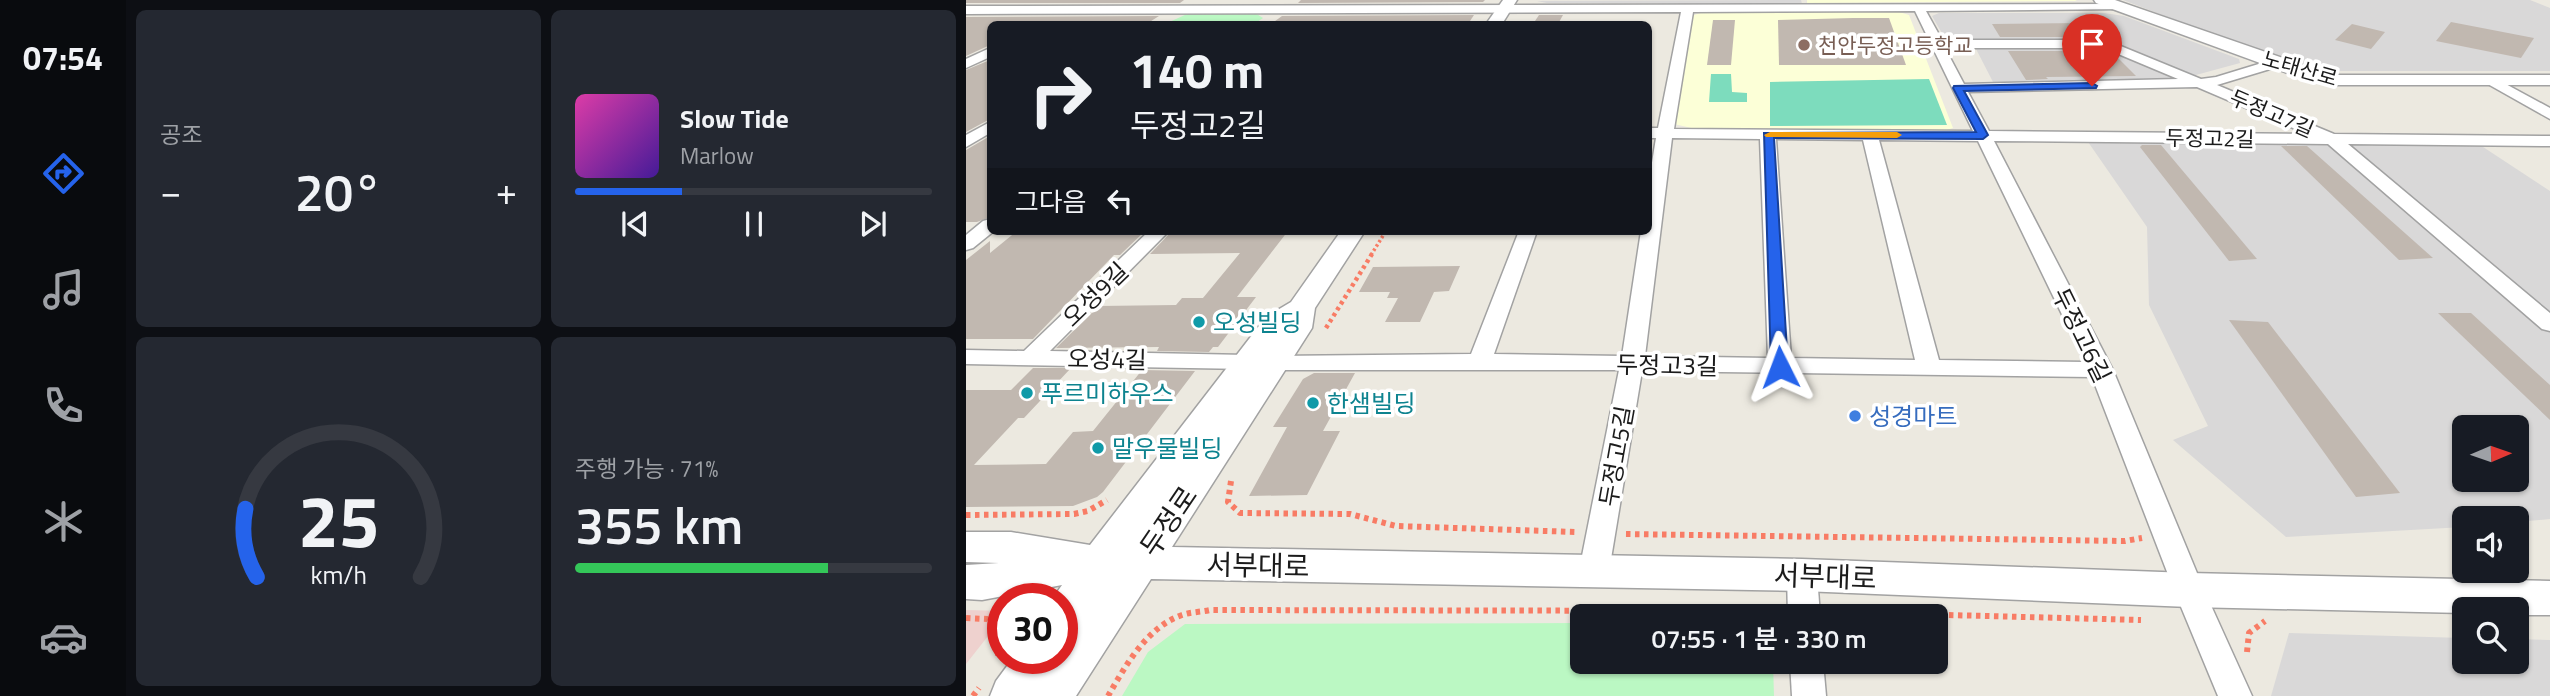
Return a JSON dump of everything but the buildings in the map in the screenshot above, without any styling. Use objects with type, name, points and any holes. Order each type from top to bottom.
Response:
[{"type":"street","points":[[966,8],[980,0]]},
{"type":"street","points":[[1049,21],[1093,0]]},
{"type":"street","points":[[1162,21],[1197,0]]},
{"type":"street","points":[[1266,21],[1295,0]]},
{"type":"street","points":[[1374,21],[1399,0]]},
{"type":"street","name":"노태산로","points":[[2101,0],[2276,63],[2332,80],[2550,80]]},
{"type":"street","points":[[966,8],[1386,10],[1507,5],[1611,8],[2119,7]]},
{"type":"street","points":[[1496,21],[1507,5]]},
{"type":"street","points":[[1606,21],[1611,8]]},
{"type":"street","name":"두정고5길","points":[[1652,179],[1657,133],[1688,8]]},
{"type":"street","name":"두정고6길","points":[[1919,8],[2101,370],[2189,590],[2235,696]]},
{"type":"street","name":"두정고7길","points":[[1935,44],[2106,44],[2332,139],[2550,324]]},
{"type":"street","points":[[966,64],[987,54]]},
{"type":"street","points":[[1958,88],[2202,83],[2218,81],[2276,63]]},
{"type":"street","points":[[2491,80],[2550,114]]},
{"type":"street","points":[[966,129],[987,128]]},
{"type":"street","points":[[966,142],[987,130]]},
{"type":"street","name":"두정고2길","points":[[1657,133],[2550,141]]},
{"type":"street","points":[[1768,135],[1780,367]]},
{"type":"street","points":[[1870,135],[1929,368]]},
{"type":"street","points":[[966,244],[987,227]]},
{"type":"street","name":"오성9길","points":[[1030,358],[1156,235]]},
{"type":"street","name":"두정로","points":[[1078,604],[1119,563],[1276,362],[1298,328],[1301,308],[1350,235]]},
{"type":"street","points":[[1480,361],[1527,235]]},
{"type":"street","name":"두정고5길","points":[[1594,571],[1632,364],[1646,235]]},
{"type":"street","name":"오성4길","points":[[966,357],[1276,362]]},
{"type":"street","name":"두정고3길","points":[[1276,362],[1480,361],[2101,370]]},
{"type":"street","name":"서부대로","points":[[966,547],[1011,548],[1119,563],[1594,571],[1804,600],[2189,590],[2550,598]]},
{"type":"street","name":"두정로","points":[[1051,696],[1119,563]]},
{"type":"street","name":"서부대로","points":[[966,583],[1119,563]]},
{"type":"street","points":[[1808,674],[1809,696]]},
{"type":"path","points":[[1276,362],[1384,235]]},
{"type":"path","points":[[966,515],[1074,514],[1088,512],[1112,496]]},
{"type":"path","points":[[2125,541],[2141,539],[2146,530]]},
{"type":"path","points":[[1108,696],[1130,659],[1148,638],[1180,616],[1210,610],[1804,600],[2146,620]]},
{"type":"path","points":[[966,618],[994,622],[1002,631],[996,682],[973,696]]},
{"type":"path","points":[[2219,660],[2247,660],[2249,633],[2264,621],[2277,621]]},
{"type":"shaded area","points":[[1801,0],[1802,4],[1537,1]]},
{"type":"shaded area","points":[[1807,0],[2075,0],[2077,1],[1807,3]]},
{"type":"shaded area","points":[[2123,0],[2530,0],[2550,8],[2550,71],[2327,71],[2212,34]]},
{"type":"shaded area","name":"천안두정고등학교","points":[[1707,11],[1896,11],[1909,15],[1953,128],[1696,129],[1674,124],[1691,16]]},
{"type":"shaded area","points":[[1939,13],[2104,13],[2124,16],[2239,59],[2240,63],[2196,75],[2186,74],[2107,42],[1946,40],[1932,16]]},
{"type":"shaded area","points":[[2102,46],[2182,79],[2171,82],[1993,82],[1975,47]]},
{"type":"shaded area","points":[[2086,139],[2321,142],[2332,145],[2550,332],[2550,519],[2529,521],[2529,506],[2452,506],[2452,528],[2286,537],[2173,440],[2208,426],[2149,305],[2147,227]]},
{"type":"shaded area","points":[[2477,143],[2550,191],[2550,317],[2344,144]]},
{"type":"shaded area","points":[[966,610],[987,611],[987,637],[966,664]]},
{"type":"shaded area","points":[[2289,633],[2452,638],[2452,674],[2529,674],[2529,639],[2550,640],[2550,696],[2271,696]]},
{"type":"green space","points":[[1255,13],[1263,18],[1258,21],[1172,21],[1187,14]]},
{"type":"green space","points":[[1711,74],[1731,74],[1732,92],[1747,93],[1747,102],[1709,102]]},
{"type":"green space","points":[[1929,79],[1947,125],[1770,126],[1770,82]]},
{"type":"green space","points":[[1570,623],[1570,674],[1773,674],[1774,696],[1122,696],[1148,652],[1185,624]]},
{"type":"slow traffic","points":[[1770,135],[1897,135]]},
{"type":"place","name":"천안두정고등학교","points":[[1804,45]]},
{"type":"place","name":"오성빌딩","points":[[1199,322]]},
{"type":"place","name":"푸르미하우스","points":[[1027,393]]},
{"type":"place","name":"한샘빌딩","points":[[1313,403]]},
{"type":"place","name":"성경마트","points":[[1855,416]]},
{"type":"place","name":"말우물빌딩","points":[[1098,448]]},
{"type":"route","points":[[1780,367],[1768,135],[1983,135],[1958,88],[2092,86]]}]
